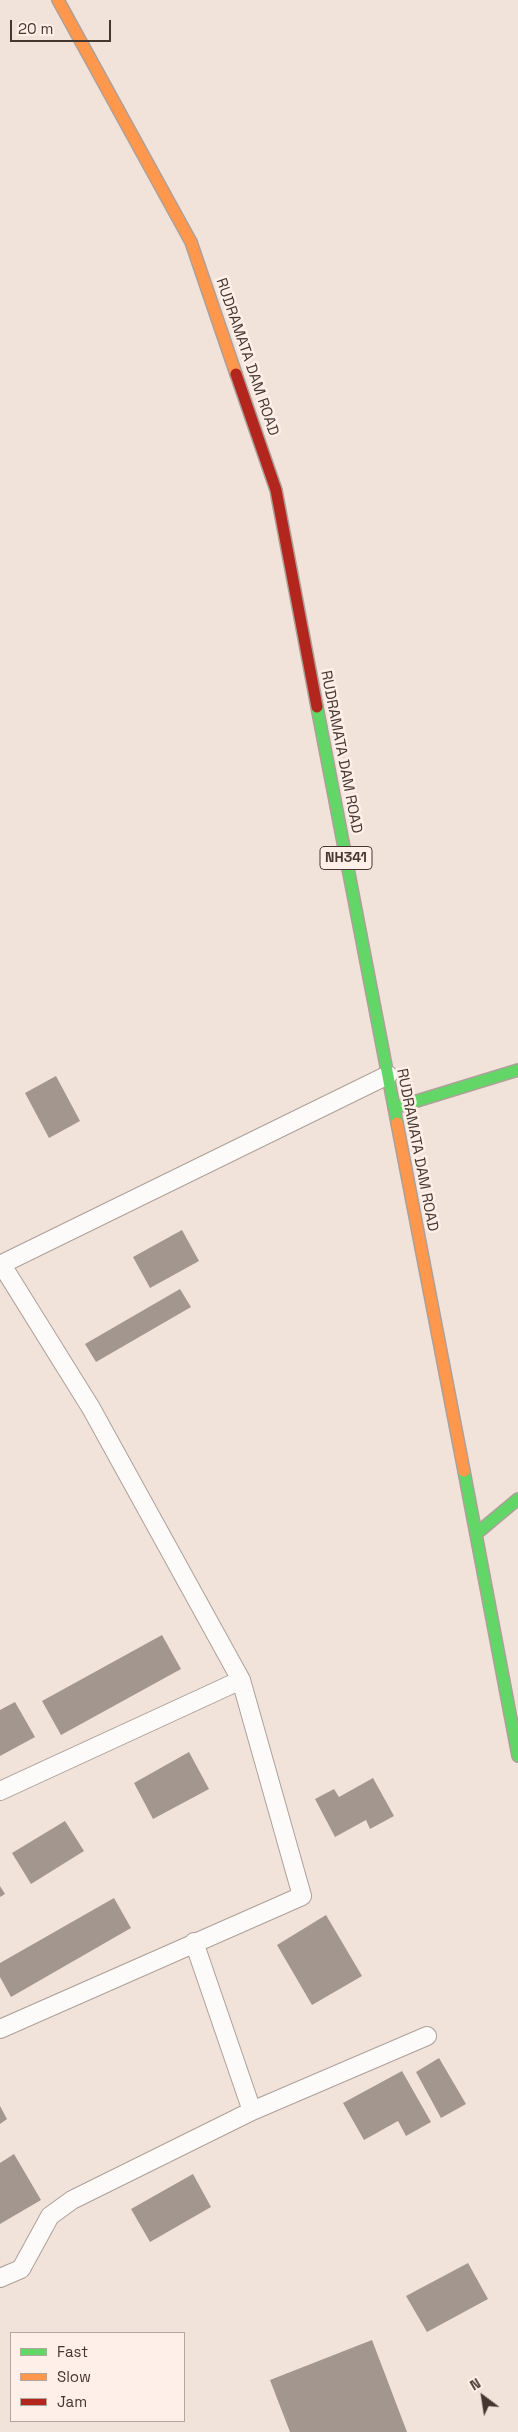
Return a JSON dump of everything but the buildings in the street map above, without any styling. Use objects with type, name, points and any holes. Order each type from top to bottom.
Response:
[{"type":"main road","name":"RUDRAMATA DAM ROAD","points":[[58,0],[191,242],[276,490],[518,1756]]},
{"type":"main road","points":[[394,1108],[518,1070]]},
{"type":"main road","points":[[476,1534],[518,1499]]},
{"type":"lane","points":[[0,2029],[302,1896],[241,1680],[91,1408],[1,1265],[388,1075]]},
{"type":"lane","points":[[0,1791],[241,1680]]},
{"type":"lane","points":[[194,1942],[252,2111]]},
{"type":"lane","points":[[0,2278],[21,2269],[50,2216],[72,2200],[252,2111],[427,2036]]},
{"type":"traffic: fast","points":[[317,707],[397,1123]]},
{"type":"traffic: fast","points":[[394,1108],[518,1070]]},
{"type":"traffic: fast","points":[[464,1471],[518,1756]]},
{"type":"traffic: fast","points":[[476,1534],[518,1499]]},
{"type":"traffic: slow","points":[[58,0],[191,242],[236,374]]},
{"type":"traffic: slow","points":[[397,1123],[464,1471]]},
{"type":"traffic: jam","points":[[236,374],[276,490],[317,707]]}]
